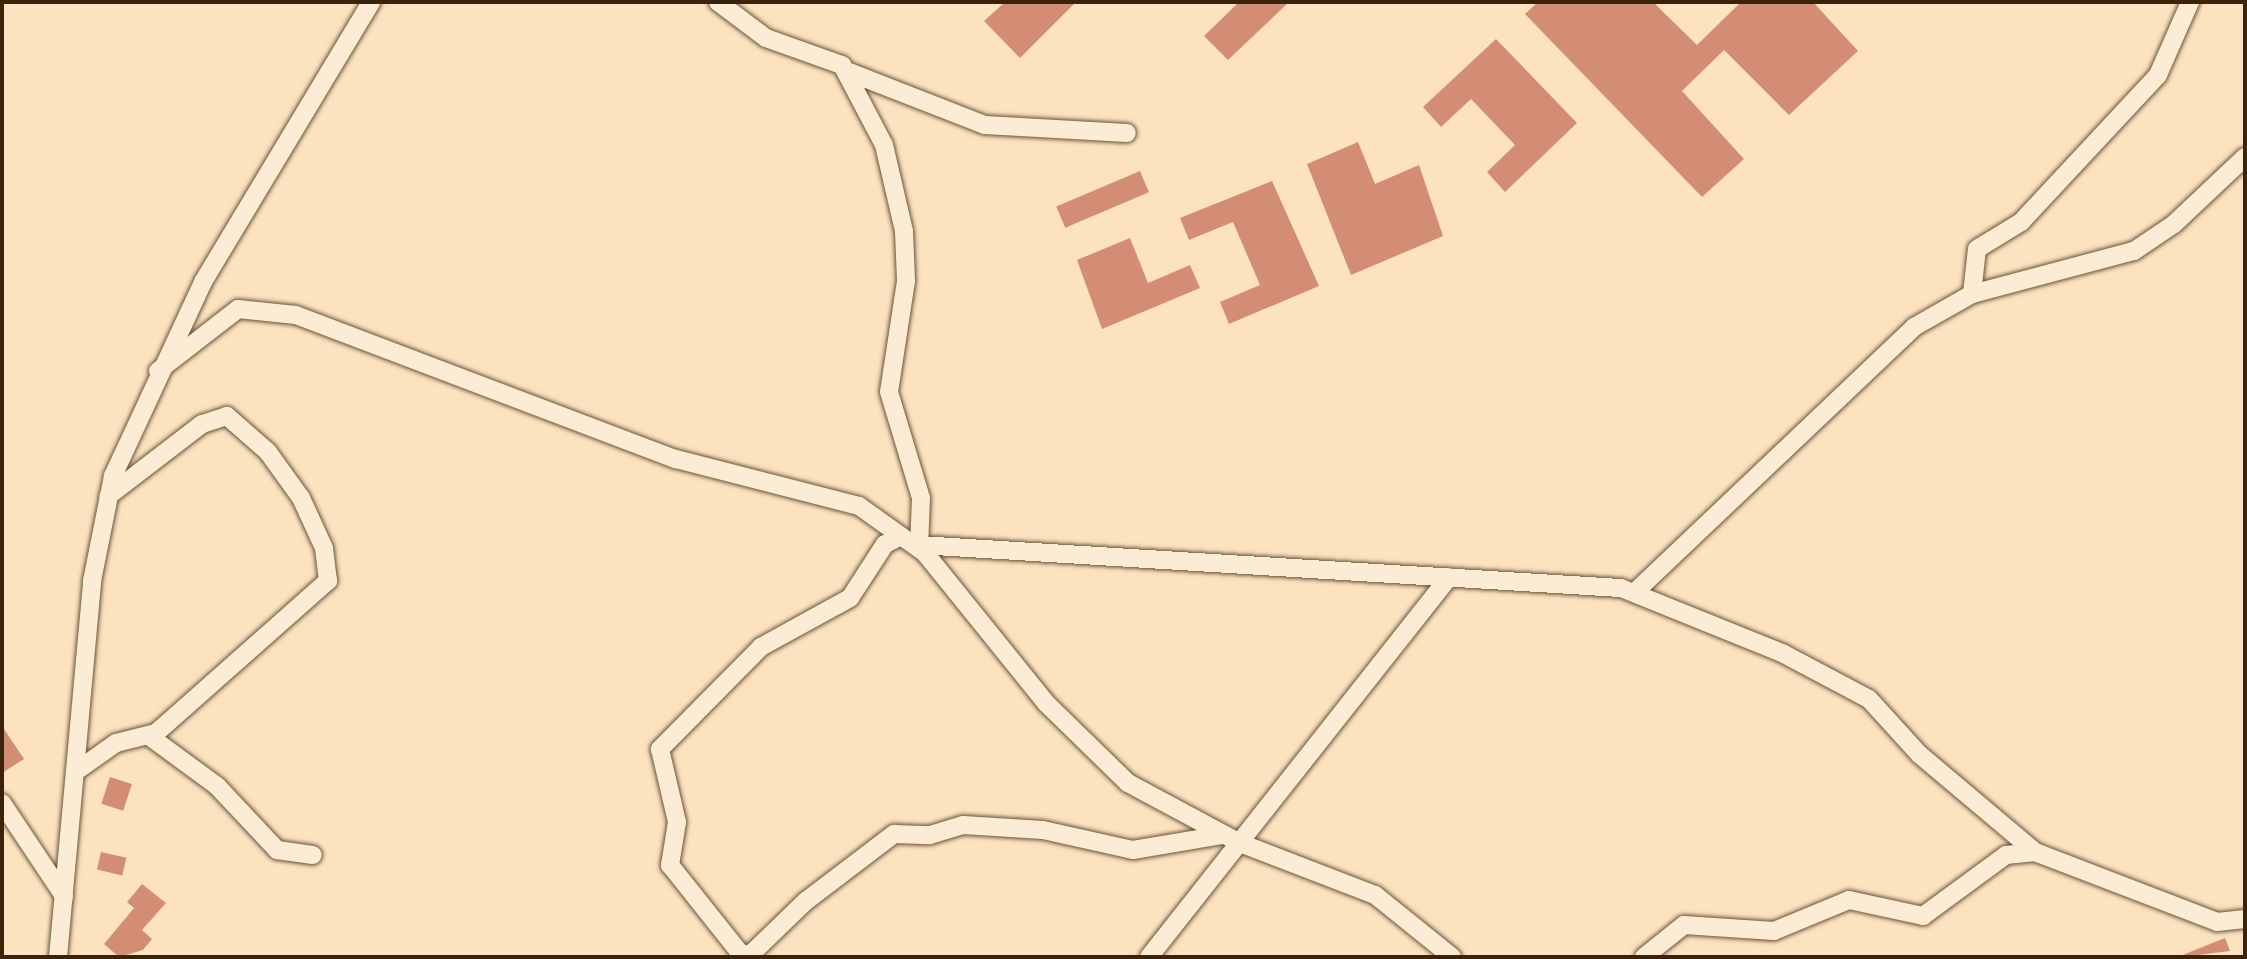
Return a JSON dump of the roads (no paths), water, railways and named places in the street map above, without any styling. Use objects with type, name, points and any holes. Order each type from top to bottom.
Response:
[{"type":"street","points":[[58,957],[92,581],[108,496],[158,371],[203,282],[371,2]]},
{"type":"street","points":[[718,2],[745,28],[985,125],[1127,133]]},
{"type":"street","points":[[1972,294],[1977,249],[2021,222],[2158,75],[2190,2]]},
{"type":"street","points":[[849,72],[884,145],[904,231],[902,322],[889,392],[921,498],[919,546]]},
{"type":"street","points":[[1635,592],[1895,342],[1972,294],[2134,251],[2174,224],[2245,157]]},
{"type":"street","points":[[158,371],[238,309],[296,315],[676,459],[859,506],[919,546],[1096,757],[1158,803],[1232,839],[1375,895],[1452,957]]},
{"type":"street","points":[[75,772],[116,743],[149,736],[322,589],[328,568],[301,498],[268,452],[227,416],[202,424],[108,496]]},
{"type":"street","points":[[901,536],[885,544],[850,598],[761,647],[660,749],[677,822],[670,865],[740,953],[750,955],[806,901],[894,834],[963,825],[1043,830],[1133,850],[1232,839]]},
{"type":"street","points":[[919,546],[1449,577],[1635,592],[1869,699],[1920,755],[2035,852],[2217,922],[2245,919]]},
{"type":"street","points":[[1149,957],[1232,839],[1449,577]]},
{"type":"street","points":[[149,736],[217,786],[277,850],[313,855]]},
{"type":"street","points":[[2,803],[64,896]]},
{"type":"street","points":[[1644,957],[1684,925],[1774,931],[1849,900],[1923,916],[2006,855],[2035,852]]}]
